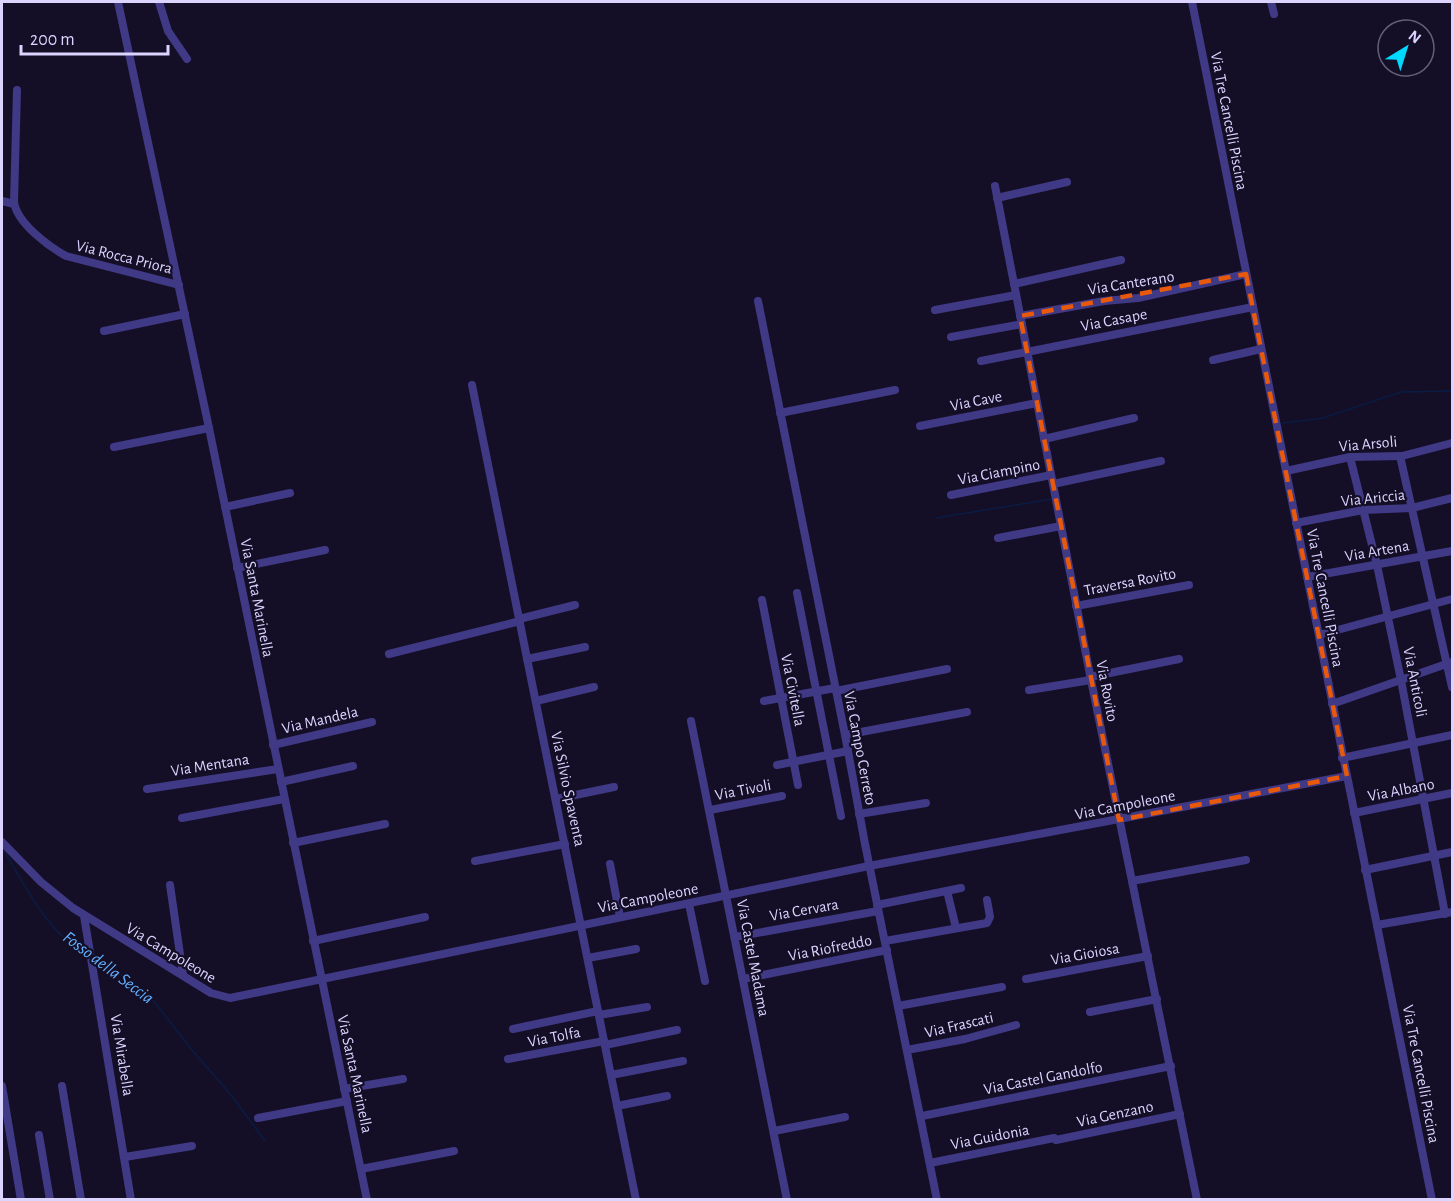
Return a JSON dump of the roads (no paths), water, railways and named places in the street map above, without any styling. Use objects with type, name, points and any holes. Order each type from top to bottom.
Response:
[{"type":"street","name":"Via Santa Marinella","points":[[118,2],[209,429],[367,1200]]},
{"type":"street","points":[[159,2],[166,28],[187,59]]},
{"type":"street","name":"Via Tre Cancelli Piscina","points":[[1192,2],[1432,1200]]},
{"type":"street","points":[[1271,2],[1274,14]]},
{"type":"street","points":[[2,201],[14,204],[17,90]]},
{"type":"street","points":[[997,198],[1067,182]]},
{"type":"street","name":"Via Rovito","points":[[995,186],[1090,678],[1197,1200]]},
{"type":"street","name":"Via Rocca Priora","points":[[14,204],[16,213],[23,222],[63,255],[179,285]]},
{"type":"street","points":[[1014,284],[1121,260]]},
{"type":"street","name":"Via Canterano","points":[[951,337],[1104,301],[1138,298],[1246,274]]},
{"type":"street","points":[[936,310],[1016,295]]},
{"type":"street","name":"Via Campo Cerreto","points":[[758,301],[869,866],[938,1200]]},
{"type":"street","name":"Via Casape","points":[[981,361],[1253,306]]},
{"type":"street","points":[[104,331],[185,314]]},
{"type":"street","points":[[1213,360],[1261,349]]},
{"type":"street","name":"Via Silvio Spaventa","points":[[472,385],[636,1200]]},
{"type":"street","points":[[780,413],[894,390]]},
{"type":"street","name":"Via Cave","points":[[920,426],[1037,403]]},
{"type":"street","points":[[1044,439],[1134,418]]},
{"type":"street","points":[[114,447],[209,429]]},
{"type":"street","name":"Via Arsoli","points":[[1286,471],[1350,457],[1400,456],[1452,443]]},
{"type":"street","points":[[1400,456],[1450,663],[1452,687]]},
{"type":"street","name":"Via Anticoli","points":[[1350,457],[1377,565],[1434,856],[1449,913]]},
{"type":"street","points":[[1053,484],[1161,461]]},
{"type":"street","name":"Via Ciampino","points":[[951,495],[1052,475]]},
{"type":"street","points":[[225,507],[290,493]]},
{"type":"street","name":"Via Ariccia","points":[[1296,523],[1363,510],[1412,508],[1452,498]]},
{"type":"street","points":[[998,538],[1061,526]]},
{"type":"street","points":[[237,568],[326,550]]},
{"type":"street","name":"Via Artena","points":[[1307,578],[1452,550]]},
{"type":"street","name":"Traversa Rovito","points":[[1076,606],[1189,585]]},
{"type":"street","points":[[797,593],[841,816]]},
{"type":"street","points":[[1319,635],[1452,599]]},
{"type":"street","name":"Via Civitella","points":[[762,600],[798,785]]},
{"type":"street","points":[[389,654],[575,605]]},
{"type":"street","points":[[527,659],[585,646]]},
{"type":"street","points":[[1029,690],[1179,659]]},
{"type":"street","points":[[1332,704],[1450,663]]},
{"type":"street","points":[[764,701],[947,669]]},
{"type":"street","points":[[536,701],[594,687]]},
{"type":"street","points":[[845,735],[967,712]]},
{"type":"street","name":"Via Castel Madama","points":[[691,721],[787,1200]]},
{"type":"street","name":"Via Mandela","points":[[273,745],[372,722]]},
{"type":"street","points":[[1342,758],[1452,735]]},
{"type":"street","points":[[777,765],[848,751]]},
{"type":"street","points":[[281,782],[353,766]]},
{"type":"street","name":"Via Mentana","points":[[147,789],[278,769]]},
{"type":"street","name":"Via Campoleone","points":[[2,842],[44,884],[84,916],[213,994],[226,999],[869,866],[1347,776]]},
{"type":"street","points":[[556,799],[614,787]]},
{"type":"street","name":"Via Albano","points":[[1354,813],[1452,793]]},
{"type":"street","name":"Via Tivoli","points":[[710,810],[782,796]]},
{"type":"street","points":[[182,818],[284,799]]},
{"type":"street","points":[[859,814],[926,803]]},
{"type":"street","points":[[293,843],[385,824]]},
{"type":"street","points":[[475,861],[565,844]]},
{"type":"street","points":[[4,856],[12,852]]},
{"type":"street","points":[[1365,870],[1452,852]]},
{"type":"street","points":[[1132,881],[1246,860]]},
{"type":"street","points":[[610,864],[620,917]]},
{"type":"street","points":[[170,885],[183,975]]},
{"type":"street","name":"Via Cervara","points":[[735,937],[878,908],[961,888]]},
{"type":"street","points":[[947,891],[956,928]]},
{"type":"street","points":[[885,941],[988,922],[990,917],[987,900]]},
{"type":"street","points":[[689,904],[705,981]]},
{"type":"street","points":[[1377,925],[1449,913]]},
{"type":"street","name":"Via Mirabella","points":[[84,916],[131,1200]]},
{"type":"street","points":[[313,941],[425,917]]},
{"type":"street","points":[[588,958],[636,949]]},
{"type":"street","name":"Via Riofreddo","points":[[743,979],[887,950]]},
{"type":"street","name":"Via Gioiosa","points":[[1026,979],[1148,956]]},
{"type":"street","points":[[898,1006],[1002,987]]},
{"type":"street","points":[[1090,1012],[1157,999]]},
{"type":"street","points":[[513,1029],[599,1013],[647,1007]]},
{"type":"street","name":"Via Frascati","points":[[908,1050],[964,1039],[1016,1025]]},
{"type":"street","name":"Via Tolfa","points":[[508,1059],[677,1030]]},
{"type":"street","points":[[611,1075],[684,1061]]},
{"type":"street","name":"Via Castel Gandolfo","points":[[921,1116],[1171,1066]]},
{"type":"street","points":[[344,1089],[403,1079]]},
{"type":"street","points":[[2,1086],[21,1200]]},
{"type":"street","points":[[62,1086],[81,1200]]},
{"type":"street","points":[[618,1106],[667,1096]]},
{"type":"street","points":[[258,1118],[347,1101]]},
{"type":"street","name":"Via Genzano","points":[[1055,1139],[1180,1114]]},
{"type":"street","points":[[774,1131],[845,1117]]},
{"type":"street","points":[[39,1135],[50,1200]]},
{"type":"street","name":"Via Guidonia","points":[[930,1163],[1055,1139]]},
{"type":"street","points":[[125,1157],[192,1146]]},
{"type":"street","points":[[361,1169],[454,1151]]},
{"type":"waterway","points":[[1283,423],[1323,418],[1401,392],[1452,391]]},
{"type":"waterway","points":[[936,518],[1052,499]]},
{"type":"waterway","name":"Fosso della Seccia","points":[[2,847],[38,907],[60,934],[88,957]]},
{"type":"waterway","name":"Fosso della Seccia","points":[[95,961],[136,983],[149,995],[231,1095],[265,1141]]}]
